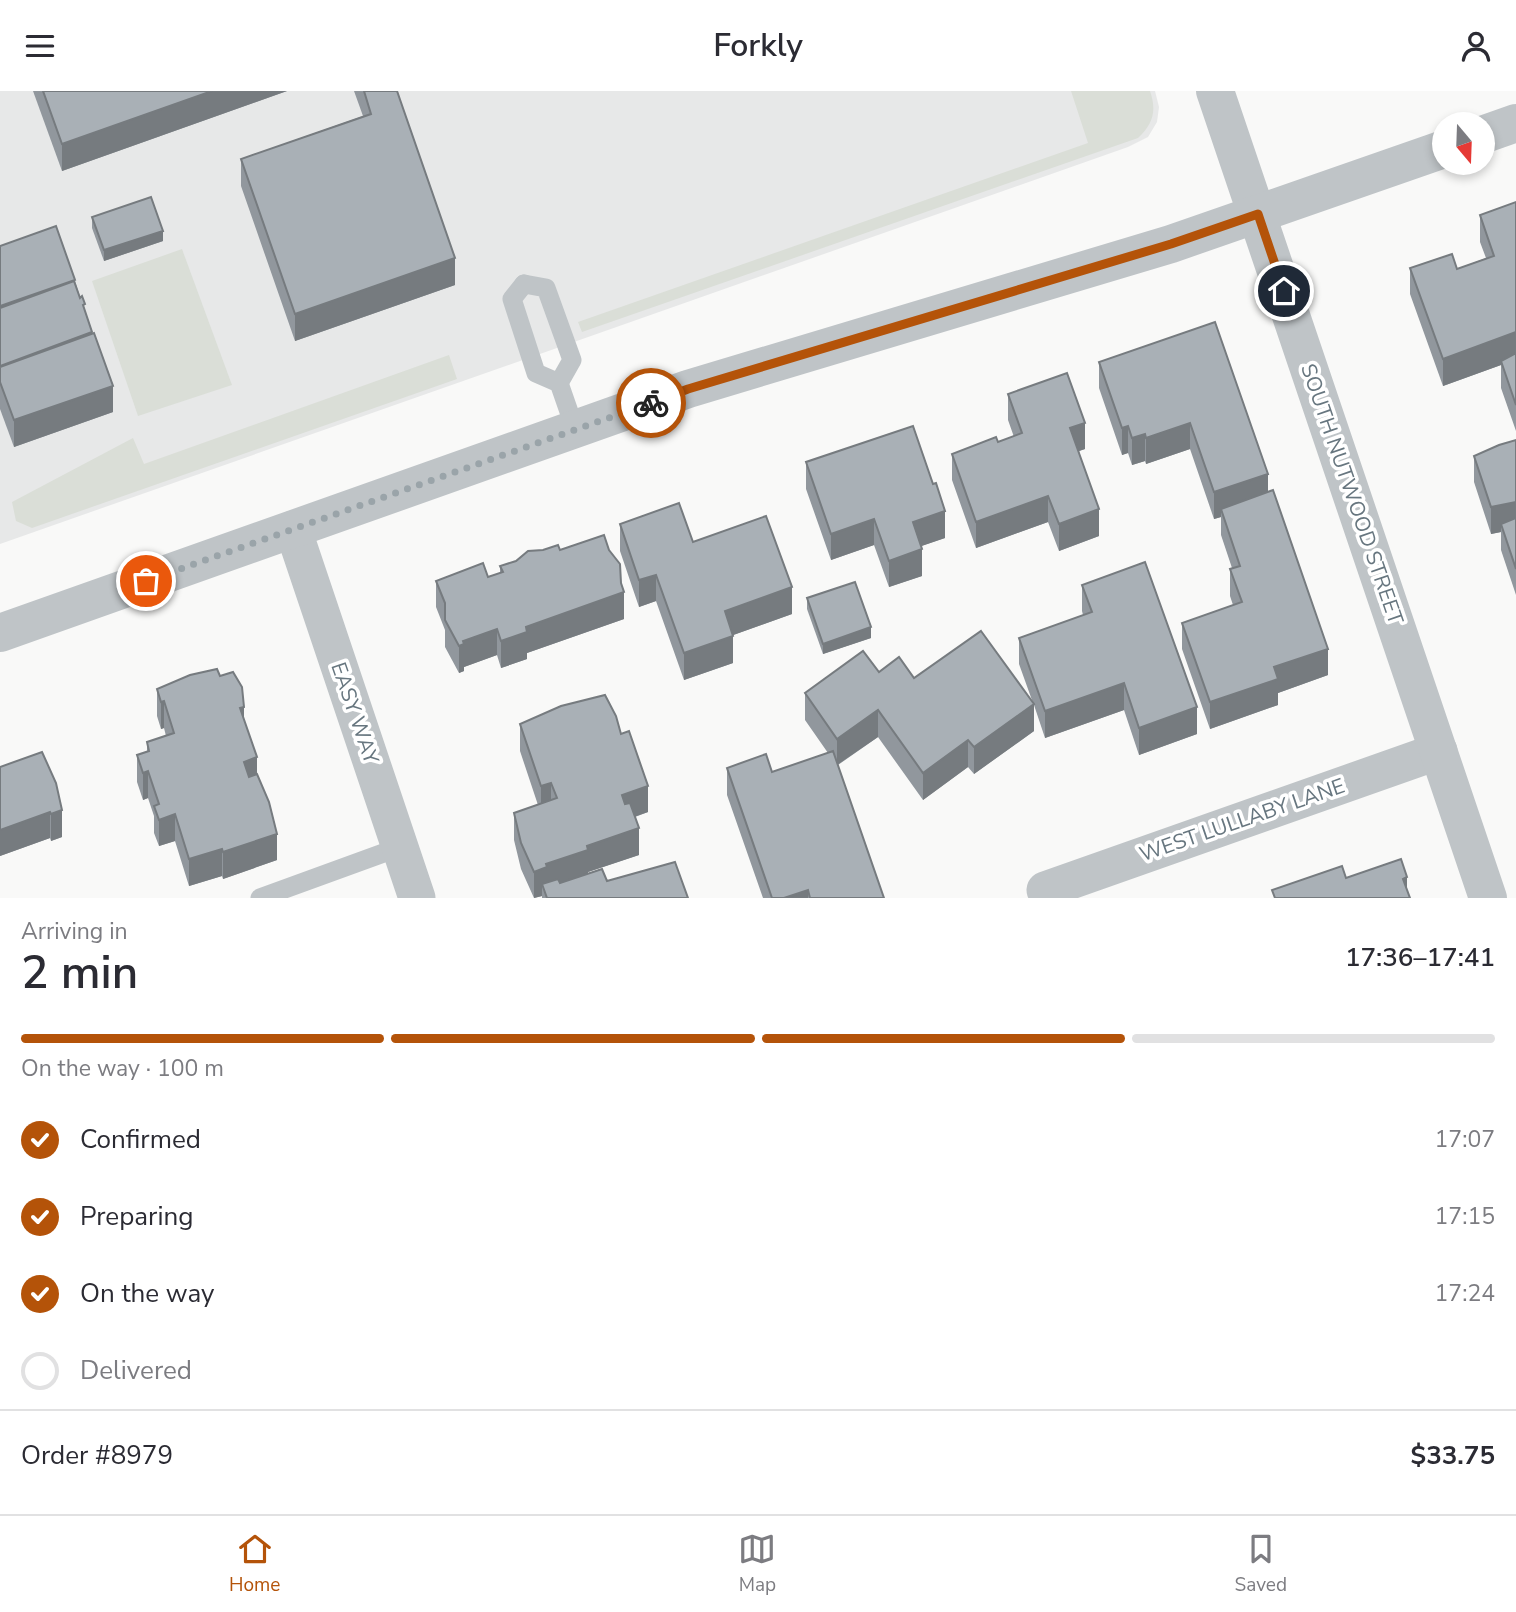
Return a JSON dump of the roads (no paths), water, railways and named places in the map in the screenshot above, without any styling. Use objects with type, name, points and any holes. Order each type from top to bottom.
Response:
[{"type":"street","name":"SOUTH NUTWOOD STREET","points":[[1215,91],[1488,898]]},
{"type":"street","points":[[1495,130],[1516,123]]},
{"type":"street","points":[[0,633],[688,389],[1171,244],[1432,153]]},
{"type":"street","name":"EASY WAY","points":[[293,529],[417,898]]},
{"type":"street","name":"WEST LULLABY LANE","points":[[1045,890],[1439,751]]},
{"type":"lane","points":[[559,383],[572,360],[546,288],[522,277],[512,299],[536,373],[559,383],[575,429]]},
{"type":"lane","points":[[260,898],[400,847]]}]
